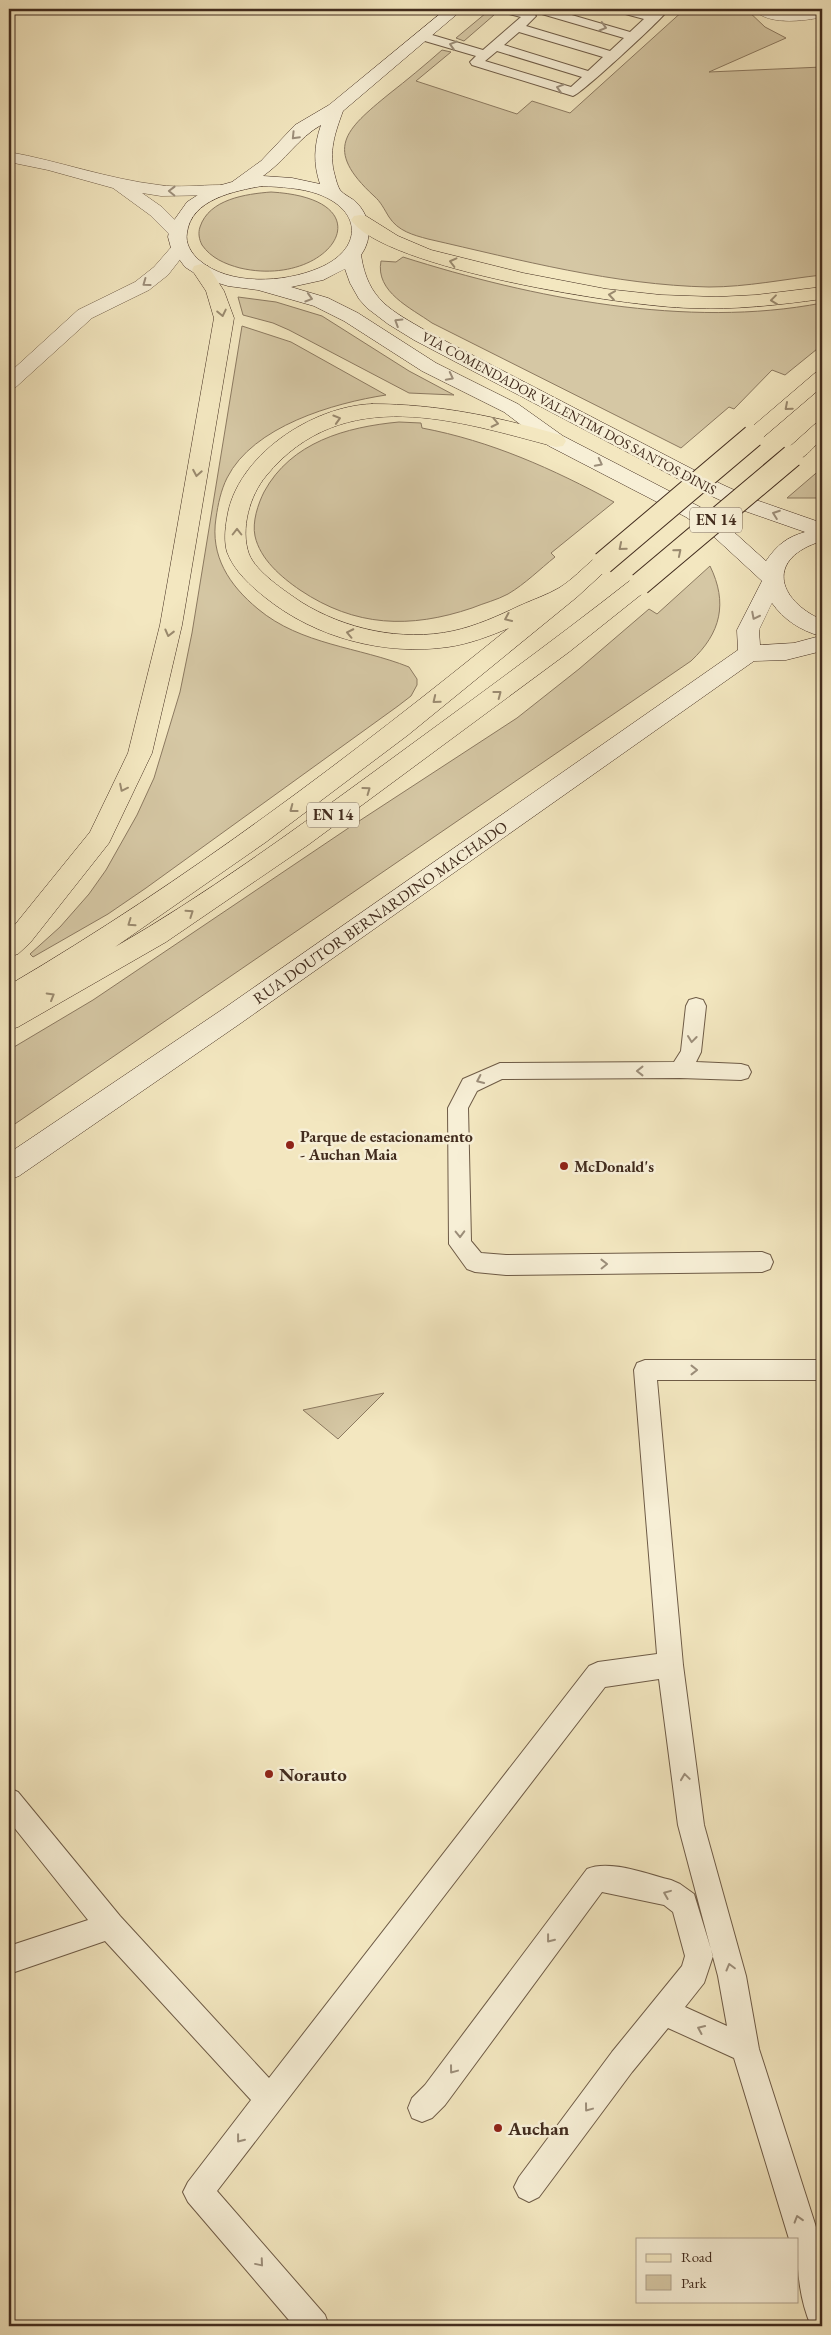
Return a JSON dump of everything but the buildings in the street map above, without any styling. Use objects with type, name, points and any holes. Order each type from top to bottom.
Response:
[{"type":"main road","points":[[9,383],[85,314],[142,286],[161,271],[178,240],[184,216],[198,201],[229,188],[267,165],[301,129],[335,109],[455,9]]},
{"type":"main road","points":[[762,9],[774,15],[793,17],[810,16],[822,12]]},
{"type":"main road","points":[[333,194],[322,162],[322,151],[335,109]]},
{"type":"main road","points":[[9,157],[51,165],[116,184],[161,191],[229,188],[262,181],[288,182],[312,186],[333,194],[350,206],[360,220],[378,234],[412,250],[497,273],[610,295],[662,301],[717,303],[770,300],[822,293]]},
{"type":"main road","points":[[116,184],[156,211],[178,240],[188,260],[202,270],[219,278],[240,283],[284,284],[325,273],[341,264],[352,254],[361,237],[360,220]]},
{"type":"main road","name":"VIA COMENDADOR VALENTIM DOS SANTOS DINIS","points":[[352,254],[353,270],[364,295],[384,313],[421,336],[714,489],[749,505],[822,530]]},
{"type":"main road","points":[[9,947],[21,936],[100,837],[140,753],[171,625],[224,318],[215,291],[202,270]]},
{"type":"main road","name":"VIA COMENDADOR VALENTIM DOS SANTOS DINIS","points":[[262,285],[321,302],[352,317],[429,367],[511,408],[556,441],[693,512],[719,530],[772,580]]},
{"type":"main road","name":"EN 14","points":[[9,998],[100,944],[258,836],[400,729],[568,592],[822,377]]},
{"type":"main road","points":[[556,441],[506,425],[430,412],[363,411],[313,426],[279,448],[258,470],[244,493],[236,521],[237,549],[252,574],[286,604],[336,630],[383,640],[434,641],[470,633],[568,592]]},
{"type":"main road","name":"EN 14","points":[[9,1020],[157,935],[299,840],[561,647],[640,584],[792,456],[822,428]]},
{"type":"main road","points":[[822,534],[789,547],[776,561],[772,580],[748,630],[749,653],[783,654],[822,643]]},
{"type":"main road","points":[[772,580],[781,602],[790,611],[822,629]]},
{"type":"main road","name":"RUA DOUTOR BERNARDINO MACHADO","points":[[9,1168],[232,1016],[749,653]]},
{"type":"lane","points":[[504,9],[638,32]]},
{"type":"lane","points":[[580,9],[638,32]]},
{"type":"lane","points":[[622,9],[658,13]]},
{"type":"lane","points":[[534,13],[476,62],[573,92],[658,13]]},
{"type":"lane","points":[[534,13],[623,46]]},
{"type":"lane","points":[[517,27],[612,56]]},
{"type":"lane","points":[[422,36],[591,76]]},
{"type":"lane","points":[[506,37],[602,66]]},
{"type":"lane","points":[[680,1070],[691,1052],[696,1006]]},
{"type":"lane","points":[[741,1072],[500,1070],[470,1085],[458,1108],[460,1244],[475,1262],[506,1265],[762,1262]]},
{"type":"lane","points":[[822,1370],[645,1370],[670,1665],[691,1826],[732,1976],[745,2049],[801,2227],[822,2317]]},
{"type":"lane","points":[[314,2326],[198,2192],[598,1675],[670,1665]]},
{"type":"lane","points":[[9,1801],[110,1926],[270,2100]]},
{"type":"lane","points":[[422,2108],[435,2095],[596,1878],[610,1878],[671,1893],[684,1904],[699,1956],[694,1973],[622,2062],[529,2187]]},
{"type":"lane","points":[[9,1960],[110,1926]]},
{"type":"lane","points":[[664,2012],[745,2049]]},
{"type":"green space","points":[[685,9],[746,9],[765,27],[786,38],[709,72],[822,67],[822,275],[737,286],[673,285],[638,282],[567,270],[497,255],[422,237],[401,229],[393,222],[379,201],[358,180],[349,165],[345,153],[346,141],[351,130],[374,107],[442,50],[451,52],[416,81],[517,114],[532,101],[570,113]]},
{"type":"green space","points":[[486,13],[494,15],[464,41],[456,38]]},
{"type":"green space","points":[[271,192],[308,198],[329,210],[338,225],[334,240],[321,255],[300,266],[272,271],[240,268],[219,260],[206,250],[200,240],[199,232],[200,227],[211,210],[220,204],[240,197]]},
{"type":"green space","points":[[403,257],[504,285],[557,296],[665,311],[718,313],[771,310],[822,303],[822,345],[785,375],[772,370],[734,409],[729,407],[681,448],[432,323],[405,305],[396,298],[383,282],[381,272],[381,261],[396,262]]},
{"type":"green space","points":[[238,297],[276,302],[322,316],[409,371],[454,395],[409,393],[289,330],[273,323],[243,315]]},
{"type":"green space","points":[[242,326],[291,342],[386,395],[343,404],[297,420],[255,444],[239,460],[225,483],[216,518],[216,545],[224,569],[238,590],[258,609],[275,621],[311,638],[409,667],[417,679],[417,685],[411,696],[398,706],[146,888],[108,914],[33,957],[30,954],[60,927],[89,894],[106,870],[137,815],[154,778],[180,692],[192,633]]},
{"type":"green space","points":[[399,422],[421,423],[422,428],[473,440],[497,448],[568,478],[614,502],[551,553],[555,557],[514,590],[499,598],[449,615],[405,621],[383,621],[341,611],[300,590],[266,560],[261,552],[254,531],[258,508],[264,492],[275,475],[305,449],[340,433],[379,424]]},
{"type":"green space","points":[[822,468],[822,498],[787,498]]},
{"type":"green space","points":[[710,566],[719,593],[718,617],[709,640],[691,661],[9,1128],[9,1050],[93,1000],[353,825],[517,718],[579,669],[649,609],[657,614]]},
{"type":"green space","points":[[384,1393],[338,1439],[303,1410]]},
{"type":"place","name":"Parque de estacionamento - Auchan Maia","points":[[290,1145]]},
{"type":"place","name":"McDonald's","points":[[564,1166]]},
{"type":"place","name":"Norauto","points":[[269,1774]]},
{"type":"place","name":"Auchan","points":[[498,2128]]}]
